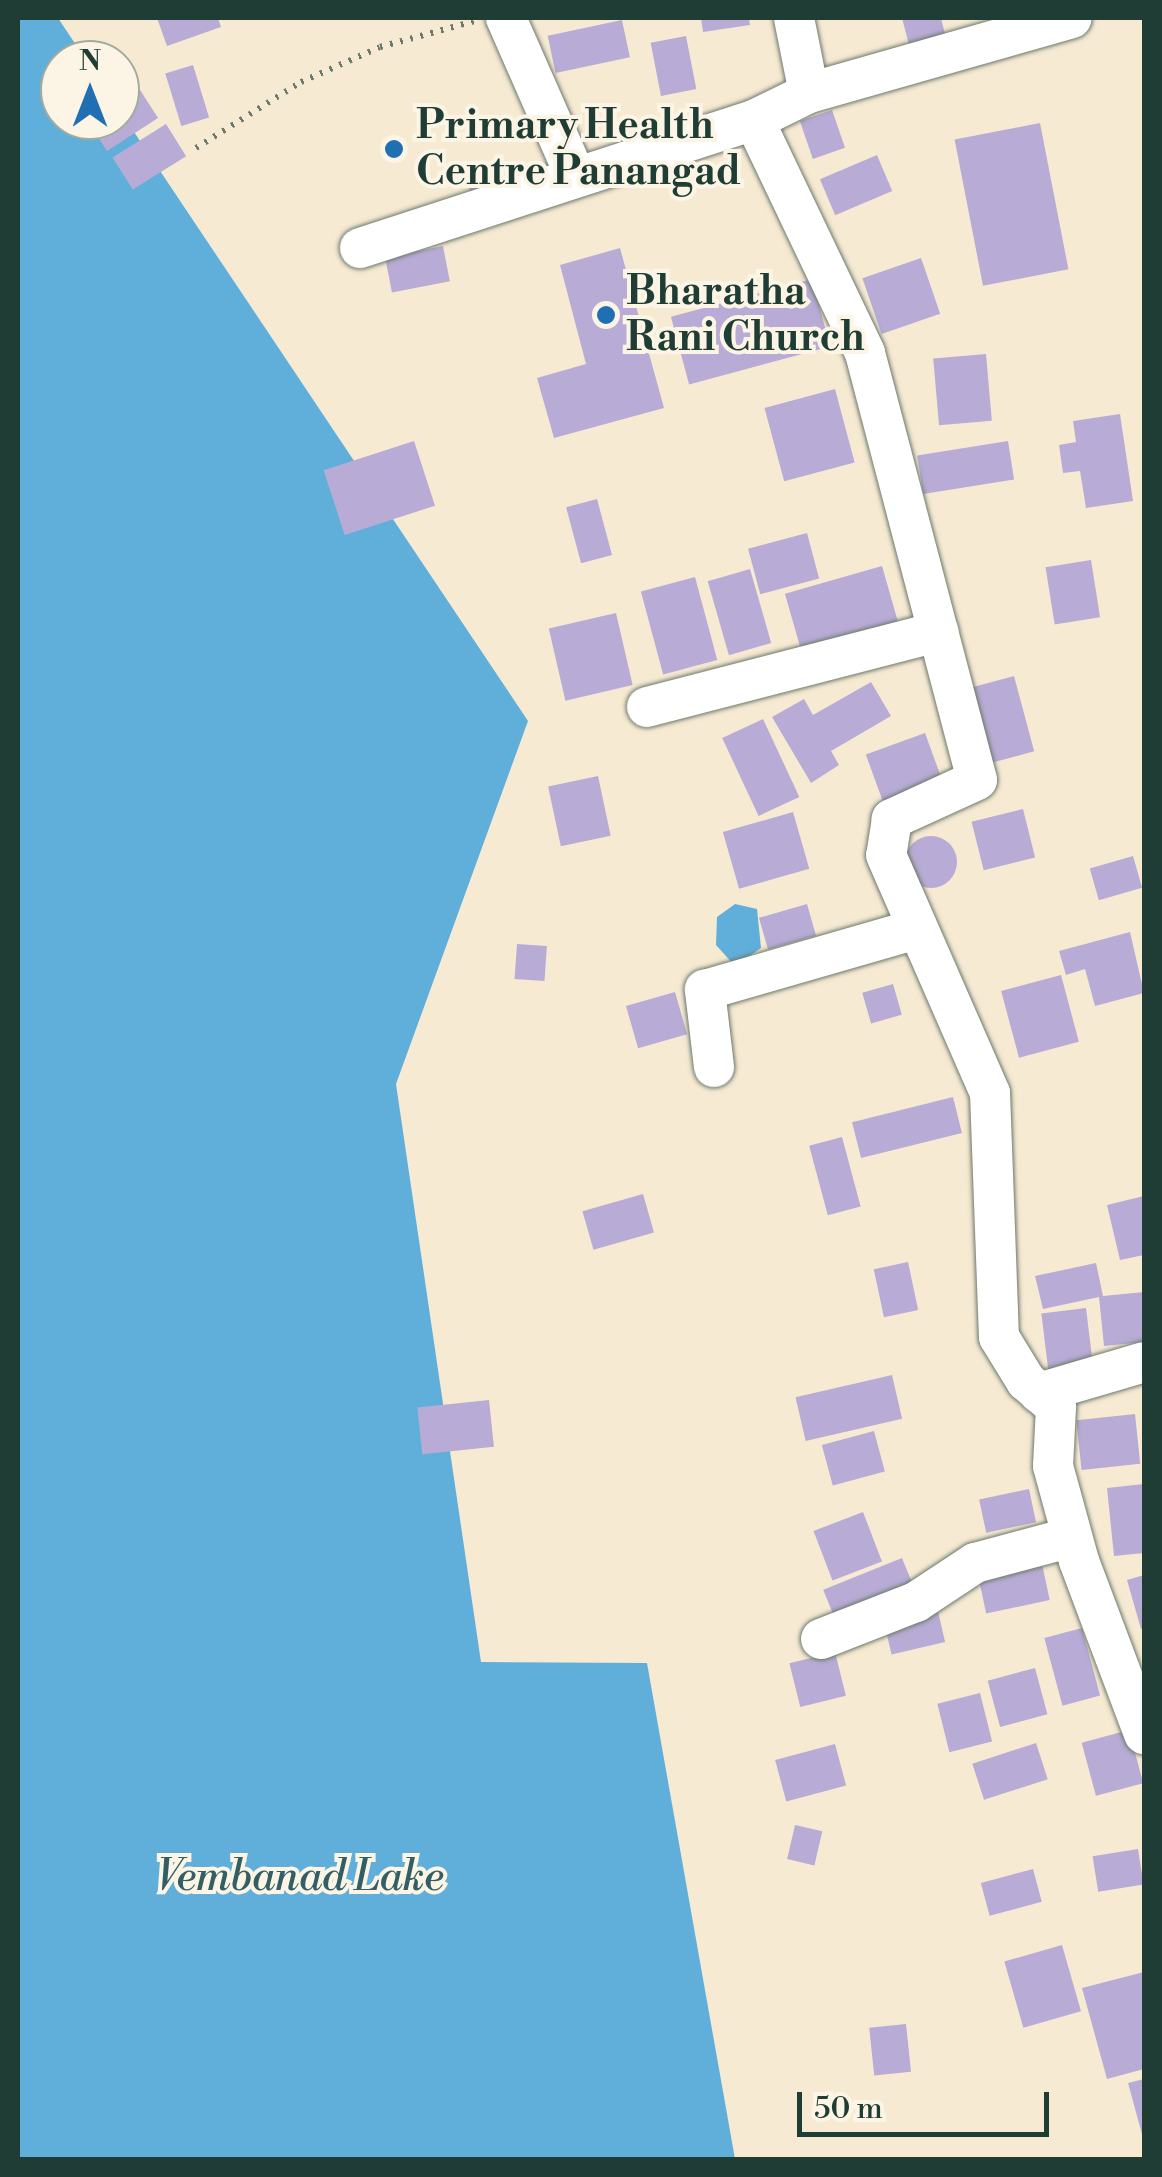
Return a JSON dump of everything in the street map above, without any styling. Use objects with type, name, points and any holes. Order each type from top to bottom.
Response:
[{"type":"street","points":[[506,18],[575,176]]},
{"type":"street","points":[[794,18],[810,93]]},
{"type":"street","points":[[360,248],[754,120],[810,93],[1072,18]]},
{"type":"street","points":[[754,120],[865,352],[978,780],[892,820],[886,855],[990,1093],[994,1316],[999,1337],[1048,1400],[1053,1466],[1072,1537],[1144,1734]]},
{"type":"street","points":[[646,707],[938,632]]},
{"type":"street","points":[[714,1067],[704,990],[916,928]]},
{"type":"street","points":[[1048,1400],[1144,1362]]},
{"type":"street","points":[[821,1639],[916,1602],[975,1563],[1072,1537]]},
{"type":"path","points":[[196,148],[301,82],[380,47],[489,18]]},
{"type":"water","name":"Vembanad Lake","points":[[18,18],[58,18],[73,40],[40,40],[40,140],[139,140],[528,721],[396,1084],[481,1662],[647,1663],[735,2159],[18,2159]]},
{"type":"water","points":[[735,904],[757,909],[761,948],[735,966],[716,945],[717,917]]},
{"type":"building","points":[[157,18],[218,18],[221,27],[167,46]]},
{"type":"building","points":[[701,18],[749,18],[750,25],[703,32]]},
{"type":"building","points":[[902,18],[941,18],[949,50],[913,60]]},
{"type":"building","points":[[622,20],[630,57],[556,73],[548,36]]},
{"type":"building","points":[[686,36],[696,89],[661,96],[651,43]]},
{"type":"building","points":[[193,65],[209,118],[181,126],[165,73]]},
{"type":"building","points":[[140,90],[158,118],[140,130]]},
{"type":"building","points":[[832,110],[845,148],[813,159],[800,121]]},
{"type":"building","points":[[1040,123],[1068,269],[983,286],[955,140]]},
{"type":"building","points":[[166,124],[186,156],[133,190],[113,157]]},
{"type":"building","points":[[100,140],[124,140],[107,151]]},
{"type":"building","points":[[877,155],[892,191],[835,215],[820,179]]},
{"type":"building","points":[[494,169],[502,192],[473,201],[466,179]]},
{"type":"building","points":[[443,246],[450,281],[392,293],[385,257]]},
{"type":"building","name":"Bharatha Rani Church","points":[[620,248],[664,408],[554,438],[537,378],[586,364],[560,265]]},
{"type":"building","points":[[921,258],[940,314],[882,334],[862,278]]},
{"type":"building","points":[[812,279],[830,347],[689,384],[671,317]]},
{"type":"building","points":[[986,354],[992,421],[939,425],[933,359]]},
{"type":"building","points":[[835,389],[855,462],[784,481],[764,408]]},
{"type":"building","points":[[1120,414],[1133,501],[1086,508],[1080,471],[1063,473],[1059,445],[1076,442],[1073,421]]},
{"type":"building","points":[[414,441],[435,506],[345,535],[324,470]]},
{"type":"building","points":[[1008,441],[1014,480],[923,494],[917,455]]},
{"type":"building","points":[[597,499],[612,555],[581,563],[566,507]]},
{"type":"building","points":[[807,533],[819,578],[760,594],[748,549]]},
{"type":"building","points":[[1091,560],[1100,617],[1055,624],[1046,567]]},
{"type":"building","points":[[882,566],[898,623],[801,651],[785,594]]},
{"type":"building","points":[[750,569],[771,643],[729,655],[708,581]]},
{"type":"building","points":[[695,577],[717,660],[663,675],[641,591]]},
{"type":"building","points":[[616,613],[633,685],[565,701],[549,629]]},
{"type":"building","points":[[1014,676],[1034,751],[993,762],[972,687]]},
{"type":"building","points":[[871,682],[891,716],[831,751],[839,765],[811,783],[772,717],[804,699],[813,715]]},
{"type":"building","points":[[763,719],[799,797],[759,816],[722,738]]},
{"type":"building","points":[[925,733],[945,788],[886,809],[866,755]]},
{"type":"building","points":[[598,776],[611,836],[561,846],[548,787]]},
{"type":"building","points":[[1023,809],[1035,858],[984,870],[972,822]]},
{"type":"building","points":[[793,812],[809,869],[739,889],[723,832]]},
{"type":"building","points":[[931,836],[949,844],[957,862],[949,880],[931,888],[913,880],[905,862],[913,844]]},
{"type":"building","points":[[1133,856],[1142,888],[1099,900],[1090,868]]},
{"type":"building","points":[[807,904],[816,936],[768,950],[759,918]]},
{"type":"building","points":[[1130,932],[1144,993],[1095,1006],[1085,969],[1066,975],[1059,951]]},
{"type":"building","points":[[517,944],[547,946],[544,981],[515,979]]},
{"type":"building","points":[[1061,975],[1079,1042],[1019,1058],[1001,991]]},
{"type":"building","points":[[893,984],[902,1015],[871,1024],[862,993]]},
{"type":"building","points":[[675,992],[687,1034],[638,1048],[626,1006]]},
{"type":"building","points":[[953,1097],[962,1133],[861,1158],[852,1122]]},
{"type":"building","points":[[842,1137],[861,1207],[828,1215],[809,1146]]},
{"type":"building","points":[[643,1194],[654,1232],[593,1250],[582,1211]]},
{"type":"building","points":[[1144,1196],[1144,1255],[1120,1260],[1107,1205]]},
{"type":"building","points":[[908,1262],[918,1310],[884,1317],[874,1269]]},
{"type":"building","points":[[1096,1263],[1103,1296],[1144,1292],[1144,1342],[1104,1346],[1099,1297],[1043,1309],[1035,1276]]},
{"type":"building","points":[[1086,1308],[1093,1369],[1049,1374],[1041,1313]]},
{"type":"building","points":[[892,1375],[902,1419],[806,1441],[796,1397]]},
{"type":"building","points":[[489,1400],[494,1447],[422,1454],[417,1408]]},
{"type":"building","points":[[1135,1414],[1140,1464],[1082,1470],[1076,1420]]},
{"type":"building","points":[[874,1431],[885,1472],[833,1486],[822,1445]]},
{"type":"building","points":[[1144,1484],[1144,1553],[1114,1556],[1107,1488]]},
{"type":"building","points":[[1029,1489],[1036,1522],[986,1533],[979,1500]]},
{"type":"building","points":[[863,1512],[882,1561],[833,1580],[814,1531]]},
{"type":"building","points":[[902,1558],[917,1596],[839,1628],[823,1590]]},
{"type":"building","points":[[1041,1559],[1050,1600],[986,1614],[977,1573]]},
{"type":"building","points":[[1144,1575],[1144,1628],[1141,1629],[1127,1580]]},
{"type":"building","points":[[937,1607],[945,1642],[892,1654],[883,1619]]},
{"type":"building","points":[[1082,1628],[1100,1696],[1062,1706],[1044,1638]]},
{"type":"building","points":[[835,1652],[846,1696],[800,1707],[789,1663]]},
{"type":"building","points":[[1035,1668],[1047,1714],[1000,1727],[988,1681]]},
{"type":"building","points":[[980,1693],[992,1742],[949,1752],[937,1704]]},
{"type":"building","points":[[1129,1730],[1143,1783],[1096,1796],[1082,1743]]},
{"type":"building","points":[[1036,1743],[1048,1779],[984,1800],[972,1764]]},
{"type":"building","points":[[835,1744],[846,1786],[786,1802],[775,1760]]},
{"type":"building","points":[[795,1825],[822,1831],[814,1865],[787,1859]]},
{"type":"building","points":[[1138,1849],[1144,1885],[1098,1892],[1093,1856]]},
{"type":"building","points":[[1033,1869],[1042,1902],[990,1916],[981,1883]]},
{"type":"building","points":[[1062,1945],[1081,2011],[1023,2028],[1004,1962]]},
{"type":"building","points":[[1144,1972],[1144,2069],[1107,2079],[1082,1988]]},
{"type":"building","points":[[906,2024],[911,2072],[874,2076],[869,2028]]},
{"type":"building","points":[[1144,2079],[1144,2138],[1143,2138],[1128,2083]]},
{"type":"place","name":"Primary Health Centre Panangad","points":[[394,149]]},
{"type":"place","name":"Bharatha Rani Church","points":[[606,315]]}]
